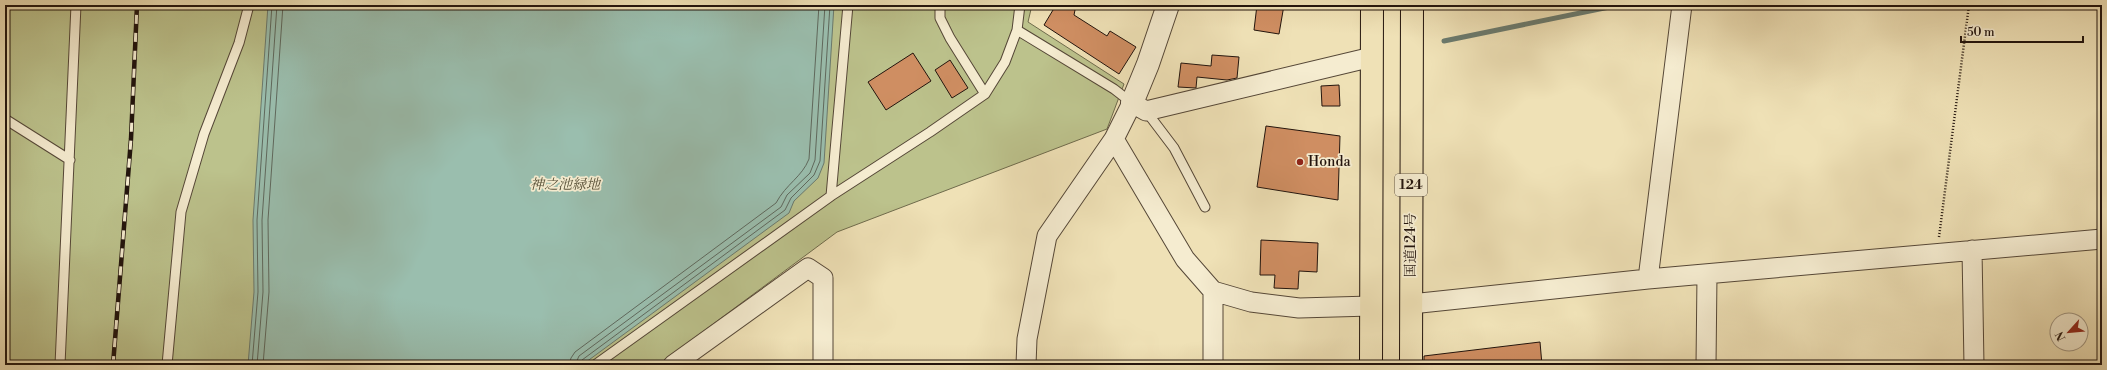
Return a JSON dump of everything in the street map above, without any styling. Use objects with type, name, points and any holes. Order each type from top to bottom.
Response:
[{"type":"highway","points":[[1371,365],[1372,5]]},
{"type":"highway","name":"国道124号","points":[[1411,365],[1412,5]]},
{"type":"street","points":[[1026,365],[1027,339],[1047,236],[1114,139],[1139,107],[1148,64],[1168,5]]},
{"type":"street","points":[[1648,279],[1682,5]]},
{"type":"street","points":[[1139,107],[1372,57]]},
{"type":"street","points":[[1114,139],[1185,259],[1213,291],[1251,302],[1299,308],[1371,306]]},
{"type":"street","points":[[1411,304],[1648,279],[2102,239]]},
{"type":"street","points":[[1972,250],[1974,365]]},
{"type":"street","points":[[673,365],[808,268],[823,278],[823,365]]},
{"type":"street","points":[[1706,365],[1707,275]]},
{"type":"street","points":[[1213,291],[1213,365]]},
{"type":"lane","points":[[60,365],[76,5]]},
{"type":"lane","points":[[167,365],[181,212],[204,134],[239,42],[249,5]]},
{"type":"lane","points":[[831,196],[848,5]]},
{"type":"lane","points":[[940,5],[940,18],[950,38],[985,94]]},
{"type":"lane","points":[[595,365],[831,196],[930,132],[985,94],[1005,62],[1017,30],[1020,5]]},
{"type":"lane","points":[[1017,30],[1114,89],[1139,107],[1174,148],[1205,207]]},
{"type":"lane","points":[[5,119],[70,160]]},
{"type":"path","points":[[1938,253],[1969,5]]},
{"type":"green space","name":"神之池緑地","points":[[5,5],[1032,5],[1028,22],[1124,84],[1107,129],[837,232],[658,365],[5,365]]},
{"type":"water","points":[[268,5],[834,5],[824,163],[818,178],[794,201],[789,213],[582,365],[248,365],[254,292],[253,220]]},
{"type":"building","points":[[1056,5],[1076,5],[1074,15],[1107,36],[1110,31],[1136,47],[1119,74],[1044,25]]},
{"type":"building","points":[[1257,5],[1284,5],[1279,34],[1254,30]]},
{"type":"building","points":[[913,53],[931,81],[886,110],[868,82]]},
{"type":"building","points":[[1212,55],[1239,57],[1237,78],[1227,80],[1197,77],[1196,88],[1178,87],[1181,63],[1211,66]]},
{"type":"building","points":[[950,60],[968,88],[952,98],[935,70]]},
{"type":"building","points":[[1339,85],[1340,106],[1322,106],[1321,86]]},
{"type":"building","name":"Honda","points":[[1266,126],[1340,136],[1338,200],[1257,187]]},
{"type":"building","points":[[1261,240],[1318,243],[1317,272],[1299,271],[1298,289],[1274,288],[1275,275],[1260,275]]},
{"type":"building","points":[[1540,342],[1542,365],[1424,365],[1424,356]]},
{"type":"waterway","points":[[1444,41],[1619,5]]},
{"type":"railway","points":[[113,365],[131,139],[137,5]]},
{"type":"place","name":"Honda","points":[[1300,162]]}]
